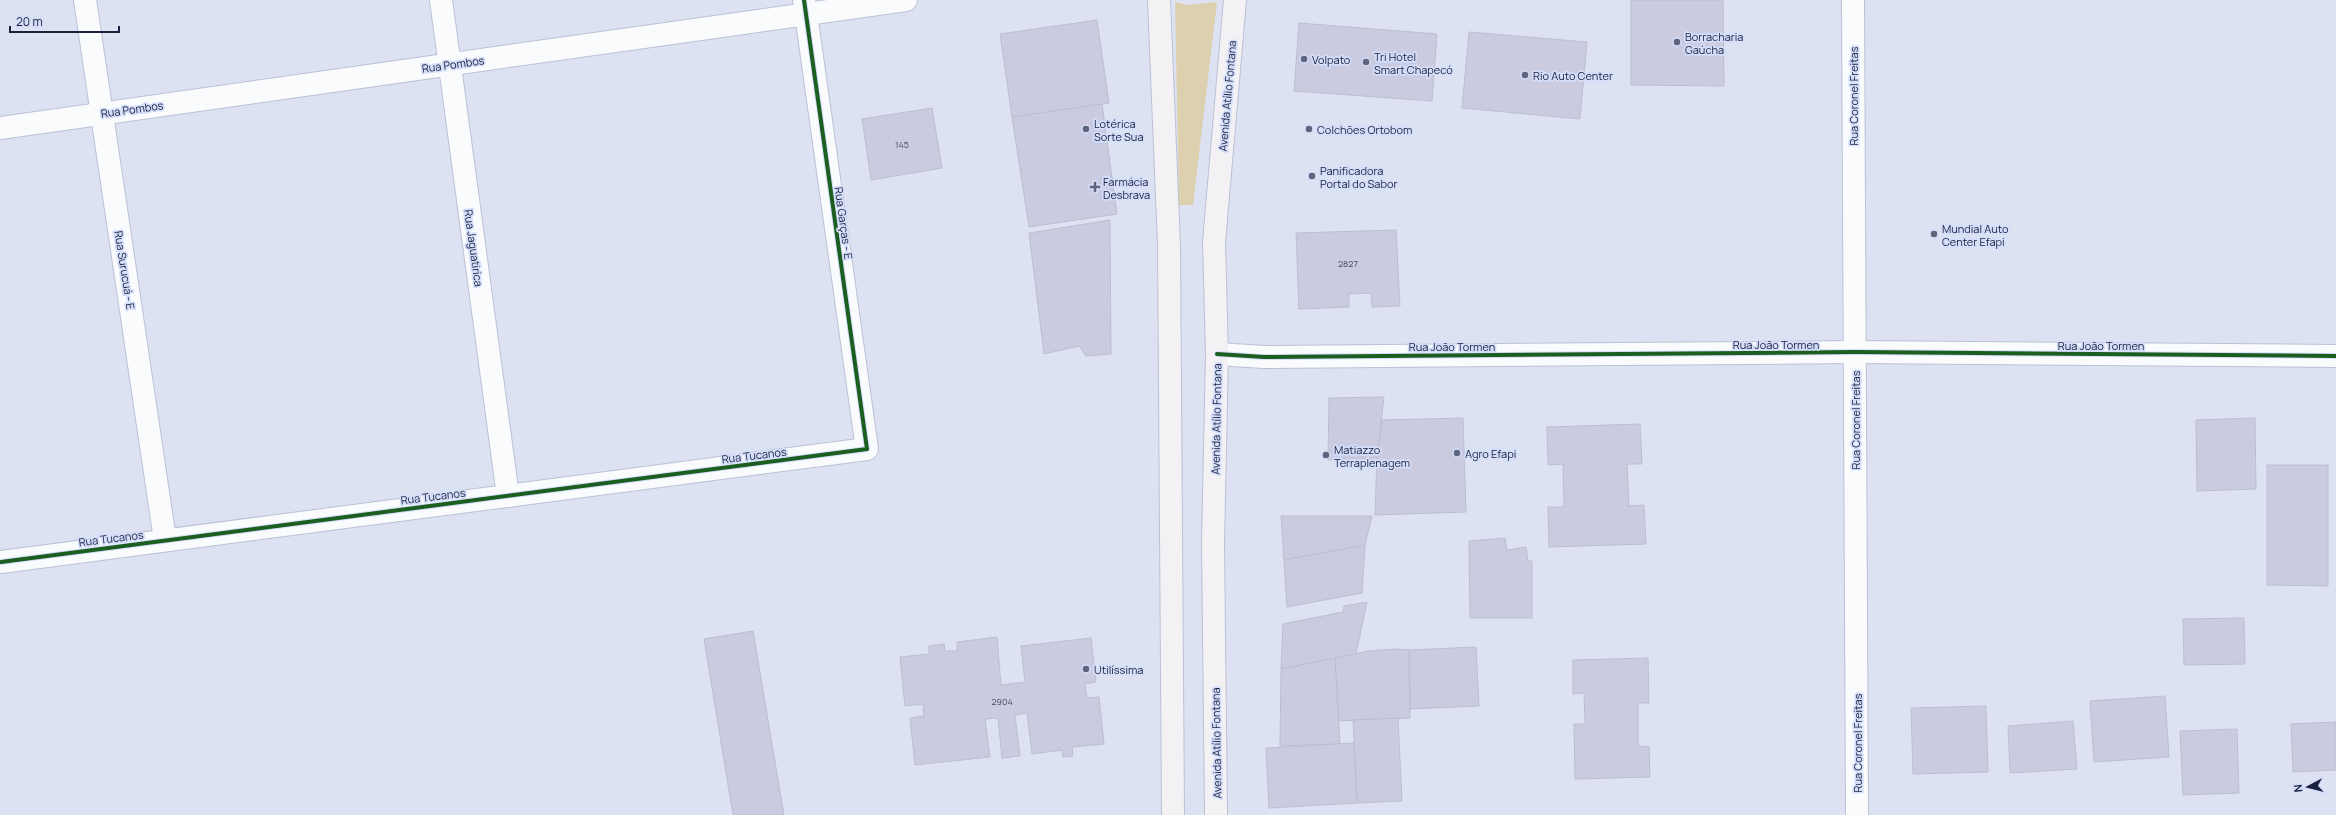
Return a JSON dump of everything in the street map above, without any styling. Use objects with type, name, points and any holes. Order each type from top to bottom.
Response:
[{"type":"main road","points":[[1159,0],[1169,245],[1173,815]]},
{"type":"main road","name":"Avenida Atílio Fontana","points":[[1216,815],[1213,543],[1217,354],[1214,242],[1235,0]]},
{"type":"street","name":"Rua Surucuá - E","points":[[85,0],[165,540]]},
{"type":"street","name":"Rua Jaguatirica","points":[[441,0],[508,496]]},
{"type":"street","name":"Rua Pombos","points":[[0,128],[449,64],[805,7],[906,0]]},
{"type":"street","name":"Rua Coronel Freitas","points":[[1853,0],[1857,815]]},
{"type":"street","name":"Rua Garças - E","points":[[805,7],[867,450]]},
{"type":"street","name":"Rua João Tormen","points":[[1217,354],[1264,357],[1854,352],[2336,356]]},
{"type":"street","name":"Rua Tucanos","points":[[1,562],[867,450]]},
{"type":"shaded area","points":[[1175,2],[1189,5],[1217,2],[1193,205],[1179,205]]},
{"type":"building","name":"Borracharia Gaúcha","points":[[1631,0],[1723,0],[1724,86],[1631,85]]},
{"type":"building","points":[[1097,20],[1109,103],[1012,117],[1000,34]]},
{"type":"building","name":"Tri Hotel Smart Chapecó","points":[[1299,23],[1437,34],[1432,101],[1294,91]]},
{"type":"building","name":"Rio Auto Center","points":[[1469,32],[1587,42],[1580,119],[1462,108]]},
{"type":"building","points":[[1102,104],[1117,214],[1029,227],[1012,117]]},
{"type":"building","points":[[932,108],[942,168],[871,180],[862,119]]},
{"type":"building","points":[[1110,220],[1111,354],[1086,356],[1079,346],[1044,354],[1029,233]]},
{"type":"building","points":[[1396,230],[1400,306],[1372,307],[1371,293],[1349,294],[1349,307],[1299,309],[1296,233]]},
{"type":"building","points":[[1384,397],[1377,458],[1328,460],[1329,398]]},
{"type":"building","points":[[1463,418],[1466,512],[1375,515],[1377,458],[1382,420]]},
{"type":"building","points":[[2255,418],[2256,489],[2197,491],[2196,420]]},
{"type":"building","points":[[1640,424],[1642,464],[1627,464],[1629,506],[1644,505],[1646,544],[1549,547],[1548,507],[1564,507],[1563,464],[1548,465],[1547,427]]},
{"type":"building","points":[[2267,465],[2328,465],[2328,586],[2267,585]]},
{"type":"building","points":[[1281,516],[1372,516],[1365,545],[1284,560]]},
{"type":"building","points":[[1505,538],[1507,550],[1526,547],[1528,561],[1532,561],[1532,618],[1470,618],[1469,541]]},
{"type":"building","points":[[1365,545],[1362,593],[1287,607],[1284,560]]},
{"type":"building","points":[[1367,602],[1356,654],[1281,669],[1283,624],[1343,612],[1344,606]]},
{"type":"building","points":[[2244,618],[2245,664],[2184,665],[2183,619]]},
{"type":"building","points":[[753,631],[784,815],[733,815],[704,639]]},
{"type":"building","points":[[997,637],[1001,685],[1025,682],[1021,646],[1091,638],[1096,682],[1085,684],[1087,698],[1099,697],[1104,744],[1072,747],[1073,756],[1063,757],[1062,750],[1032,754],[1027,713],[1015,715],[1020,756],[1002,758],[998,718],[985,719],[990,757],[915,765],[910,718],[924,716],[923,704],[905,706],[900,657],[929,654],[929,646],[944,644],[945,651],[957,651],[957,642]]},
{"type":"building","points":[[1476,647],[1479,706],[1410,709],[1409,650]]},
{"type":"building","points":[[1396,649],[1409,650],[1410,718],[1338,721],[1335,658],[1368,651]]},
{"type":"building","points":[[1335,658],[1340,744],[1280,746],[1281,669]]},
{"type":"building","points":[[1648,658],[1649,703],[1638,703],[1638,746],[1649,747],[1650,777],[1575,779],[1574,724],[1585,724],[1584,693],[1573,694],[1573,660]]},
{"type":"building","points":[[2165,696],[2169,757],[2094,762],[2090,701]]},
{"type":"building","points":[[1986,706],[1988,772],[1913,774],[1911,708]]},
{"type":"building","points":[[1398,718],[1402,801],[1357,803],[1353,720]]},
{"type":"building","points":[[2073,721],[2077,769],[2010,773],[2008,726]]},
{"type":"building","points":[[2336,722],[2336,770],[2293,772],[2291,724]]},
{"type":"building","points":[[2237,729],[2239,793],[2183,795],[2180,731]]},
{"type":"building","points":[[1354,743],[1357,803],[1269,808],[1266,748]]},
{"type":"cycle path","points":[[1,562],[867,449],[804,0]]},
{"type":"cycle path","points":[[1217,354],[1264,357],[1855,352],[2336,356]]},
{"type":"place","name":"Borracharia Gaúcha","points":[[1677,42]]},
{"type":"place","name":"Volpato","points":[[1304,59]]},
{"type":"place","name":"Tri Hotel Smart Chapecó","points":[[1366,62]]},
{"type":"place","name":"Rio Auto Center","points":[[1525,75]]},
{"type":"place","name":"Lotérica Sorte Sua","points":[[1086,129]]},
{"type":"place","name":"Colchões Ortobom","points":[[1309,129]]},
{"type":"place","name":"Panificadora Portal do Sabor","points":[[1312,176]]},
{"type":"place","name":"Farmácia Desbrava","points":[[1095,187]]},
{"type":"place","name":"Mundial Auto Center Efapi","points":[[1934,234]]},
{"type":"place","name":"Agro Efapi","points":[[1457,453]]},
{"type":"place","name":"Matiazzo Terraplenagem","points":[[1326,455]]},
{"type":"place","name":"Utilíssima","points":[[1086,669]]}]
